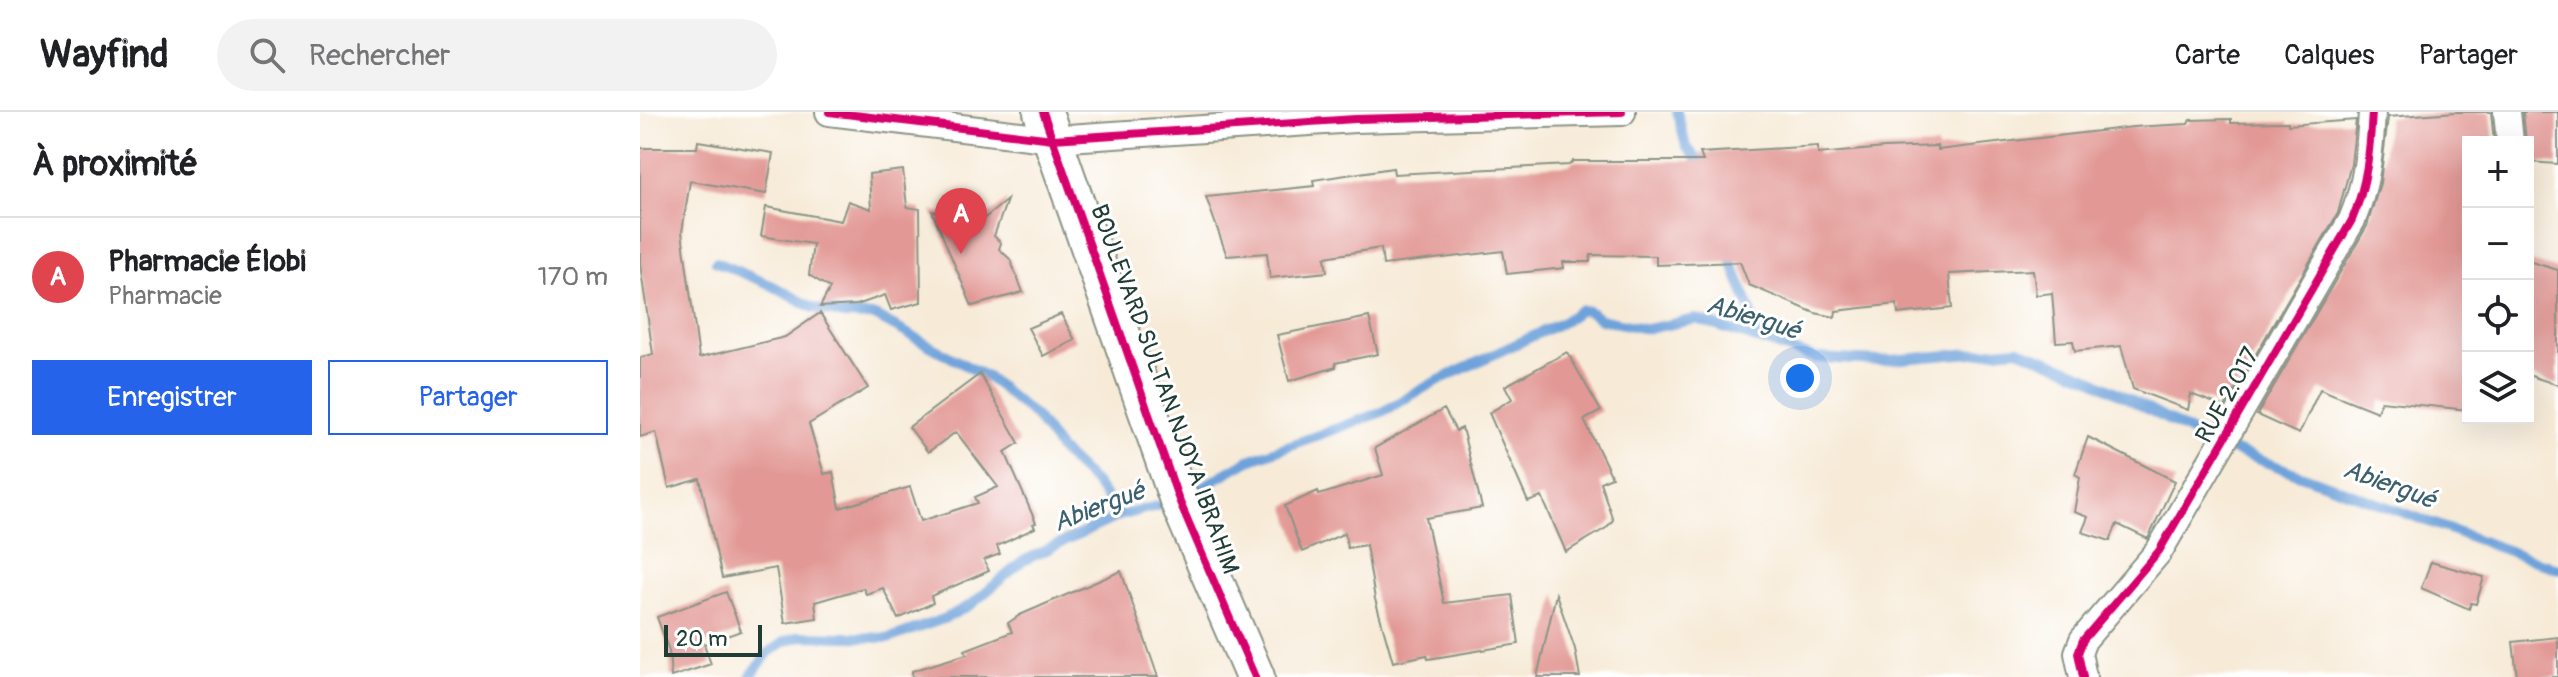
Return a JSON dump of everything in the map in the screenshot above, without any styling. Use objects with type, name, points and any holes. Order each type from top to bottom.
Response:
[{"type":"street","points":[[829,112],[1048,125],[1622,112]]},
{"type":"street","name":"RUE 2.017","points":[[2083,677],[2078,653],[2083,640],[2159,551],[2352,220],[2369,164],[2372,112]]},
{"type":"street","points":[[2507,112],[2509,136]]},
{"type":"street","name":"BOULEVARD SULTAN NJOYA IBRAHIM","points":[[1048,125],[1179,500],[1255,677]]},
{"type":"building","points":[[2491,112],[2493,136],[2462,136],[2462,409],[2381,401],[2377,412],[2320,389],[2299,434],[2257,415],[2367,226],[2380,183],[2388,117]]},
{"type":"building","points":[[2523,112],[2558,112],[2558,164],[2534,162],[2534,136],[2525,136]]},
{"type":"building","points":[[2231,119],[2231,123],[2288,122],[2288,125],[2356,120],[2351,164],[2338,213],[2225,407],[2191,394],[2188,410],[2133,389],[2121,346],[2075,351],[2073,341],[2056,342],[2052,293],[2036,295],[2033,270],[1949,274],[1952,308],[1898,314],[1897,304],[1836,311],[1835,317],[1815,313],[1749,285],[1740,262],[1656,265],[1656,256],[1591,255],[1590,262],[1563,262],[1564,268],[1507,274],[1503,251],[1383,265],[1381,248],[1325,257],[1327,272],[1270,278],[1267,253],[1227,256],[1206,197],[1314,186],[1313,180],[1393,168],[1394,174],[1569,165],[1573,161],[1703,161],[1700,153],[1818,146],[1818,154],[1937,146],[1938,150],[2133,127],[2188,124],[2190,120]]},
{"type":"building","points":[[698,141],[773,153],[766,194],[690,181],[682,232],[699,358],[785,337],[820,313],[868,388],[809,424],[824,474],[833,472],[840,508],[910,487],[921,521],[978,503],[975,497],[998,487],[956,432],[928,452],[909,427],[980,374],[1019,443],[1005,452],[1036,523],[1033,524],[1035,528],[997,546],[1000,554],[984,560],[989,571],[931,596],[933,603],[898,619],[883,588],[866,594],[863,588],[815,602],[817,618],[785,623],[776,568],[722,578],[700,479],[669,488],[656,432],[640,437],[640,358],[653,354],[640,264],[640,148],[697,148]]},
{"type":"building","points":[[903,170],[907,207],[920,209],[921,302],[891,310],[885,295],[857,305],[820,307],[830,288],[809,275],[813,244],[761,236],[766,207],[841,221],[848,201],[871,209],[869,174]]},
{"type":"building","points":[[1007,200],[994,236],[1001,243],[999,249],[1010,259],[1023,292],[972,306],[932,211],[965,217],[975,226]]},
{"type":"building","points":[[2534,263],[2558,270],[2558,385],[2534,377]]},
{"type":"building","points":[[1061,314],[1075,340],[1043,356],[1028,328]]},
{"type":"building","points":[[1369,317],[1378,354],[1335,363],[1336,367],[1289,381],[1277,335]]},
{"type":"building","points":[[1567,352],[1601,411],[1584,420],[1612,477],[1600,482],[1613,520],[1606,528],[1566,552],[1542,497],[1528,502],[1489,413],[1512,399],[1505,386]]},
{"type":"building","points":[[1444,409],[1456,431],[1462,428],[1482,508],[1426,518],[1444,603],[1512,595],[1519,644],[1393,662],[1375,599],[1366,545],[1347,548],[1345,533],[1302,552],[1285,506],[1318,491],[1319,495],[1383,475],[1375,448]]},
{"type":"building","points":[[2088,437],[2175,481],[2148,539],[2117,524],[2110,541],[2082,532],[2088,517],[2074,512],[2080,477],[2075,474]]},
{"type":"building","points":[[2431,562],[2484,577],[2476,604],[2471,603],[2469,609],[2421,588]]},
{"type":"building","points":[[1121,571],[1158,677],[912,677],[912,671],[967,654],[965,650],[1012,632],[1008,623],[1020,615]]},
{"type":"building","points":[[726,592],[741,631],[704,644],[711,664],[671,677],[669,651],[657,617]]},
{"type":"building","points":[[1556,594],[1575,649],[1580,677],[1537,677]]},
{"type":"building","points":[[2558,637],[2558,677],[2517,677],[2513,642]]},
{"type":"waterway","points":[[1677,112],[1686,146],[1698,160],[1702,172]]},
{"type":"waterway","points":[[1728,252],[1763,342]]},
{"type":"waterway","points":[[716,262],[771,285],[814,308],[844,315],[875,316],[989,378],[1036,417],[1060,450],[1095,483],[1119,516]]},
{"type":"waterway","name":"Abiergué","points":[[1186,496],[1249,460],[1382,412],[1433,383],[1563,322],[1580,310],[1589,311],[1600,319],[1647,329],[1696,319],[1815,358],[1880,361],[2018,349],[2088,377],[2205,440],[2558,569]]},
{"type":"waterway","name":"Abiergué","points":[[750,677],[768,653],[800,636],[890,638],[946,618],[972,604],[1023,561],[1119,516],[1172,502]]},
{"type":"cycle path","points":[[829,112],[1053,139],[1355,119],[1622,112]]},
{"type":"cycle path","points":[[1043,112],[1179,500],[1255,677]]},
{"type":"cycle path","points":[[2083,677],[2078,653],[2083,640],[2159,551],[2352,220],[2367,167],[2372,112]]},
{"type":"place","name":"Pharmacie Élobi","points":[[961,254]]}]
